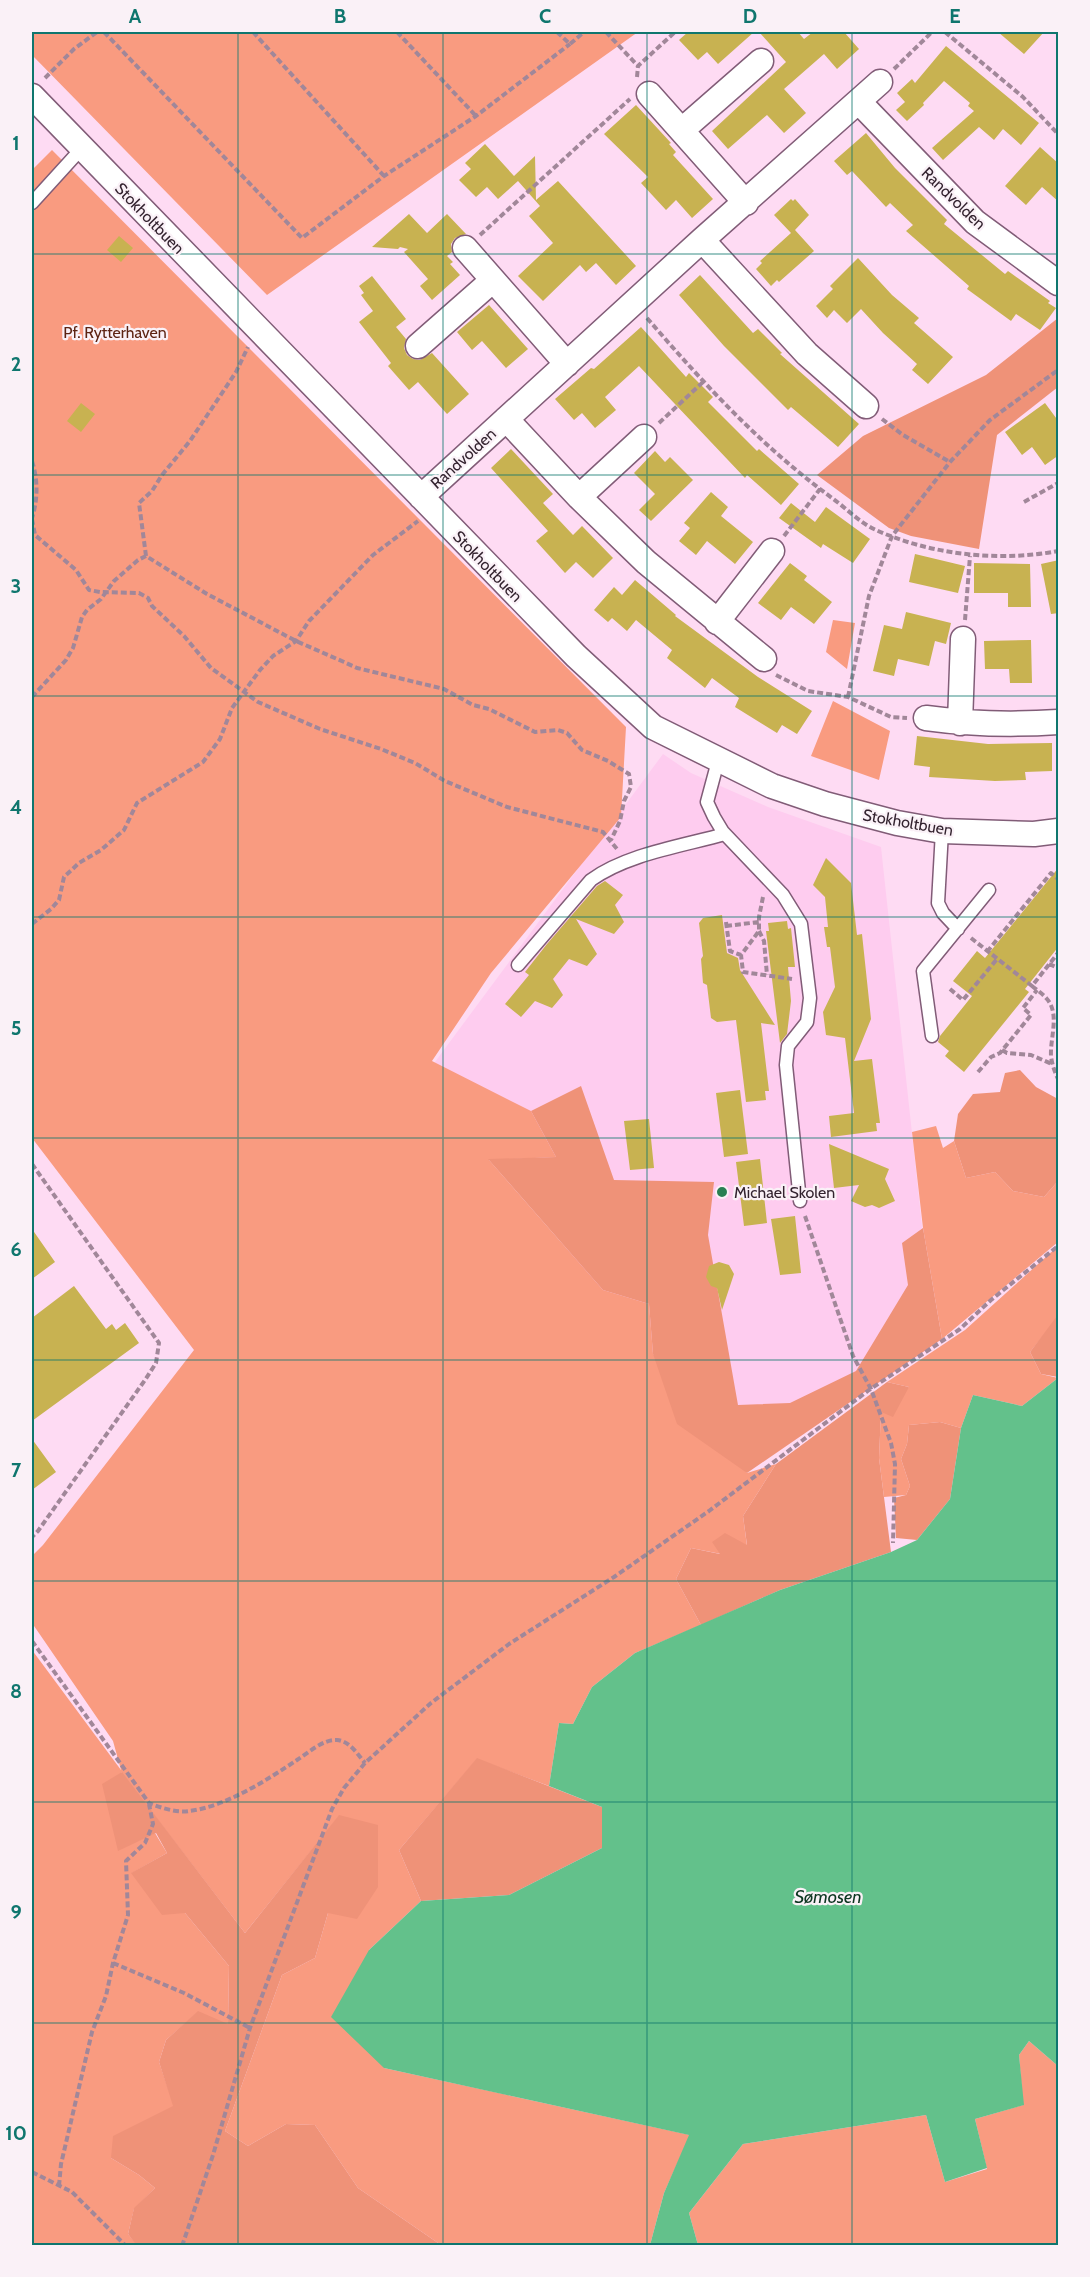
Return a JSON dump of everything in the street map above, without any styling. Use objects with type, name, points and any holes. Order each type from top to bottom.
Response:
[{"type":"street","points":[[682,130],[760,61]]},
{"type":"street","name":"Randvolden","points":[[427,503],[506,419],[880,82]]},
{"type":"street","name":"Stokholtbuen","points":[[35,90],[82,148],[576,656],[653,727],[772,786],[825,804],[897,823],[942,831],[1034,834],[1059,831]]},
{"type":"street","points":[[641,90],[682,130],[746,203]]},
{"type":"street","name":"Randvolden","points":[[859,102],[975,222],[1059,283]]},
{"type":"street","points":[[702,240],[807,354],[866,406]]},
{"type":"street","points":[[465,248],[567,364]]},
{"type":"street","points":[[418,346],[493,280]]},
{"type":"street","name":"Randvolden","points":[[506,419],[579,497],[646,562],[764,659]]},
{"type":"street","points":[[579,497],[644,437]]},
{"type":"street","points":[[717,622],[772,551]]},
{"type":"street","points":[[960,723],[963,639]]},
{"type":"street","points":[[926,718],[960,723],[1022,725],[1059,722]]},
{"type":"lane","points":[[32,203],[82,148]]},
{"type":"lane","points":[[718,761],[707,802],[714,817],[725,834],[783,895],[801,924],[810,998],[807,1022],[788,1046],[786,1065],[800,1201]]},
{"type":"lane","points":[[942,831],[938,903],[943,913],[958,929]]},
{"type":"lane","points":[[518,965],[591,880],[604,871],[626,861],[725,834]]},
{"type":"lane","points":[[932,1036],[923,971],[989,890]]},
{"type":"path","points":[[35,90],[74,49],[97,32]]},
{"type":"path","points":[[104,32],[302,238],[384,176],[476,116],[584,32]]},
{"type":"path","points":[[253,32],[384,176]]},
{"type":"path","points":[[397,32],[476,116]]},
{"type":"path","points":[[557,32],[570,44]]},
{"type":"path","points":[[465,248],[641,90],[638,66],[606,32]]},
{"type":"path","points":[[638,66],[675,32]]},
{"type":"path","points":[[880,82],[932,32]]},
{"type":"path","points":[[945,32],[1023,97],[1059,134]]},
{"type":"path","points":[[635,303],[702,382],[753,433],[820,489],[873,529],[937,550],[970,556],[1059,551]]},
{"type":"path","points":[[146,556],[140,502],[152,491],[190,441],[236,372],[252,339],[260,331]]},
{"type":"path","points":[[848,697],[869,596],[892,537],[950,462],[990,420],[1059,370]]},
{"type":"path","points":[[644,437],[702,382]]},
{"type":"path","points":[[866,406],[903,435],[950,462]]},
{"type":"path","points":[[32,461],[37,486],[36,505],[32,518],[35,535],[76,570],[89,590],[139,593],[148,598],[152,606],[184,636],[211,668],[244,693],[275,710],[320,729],[415,763],[445,781],[507,807],[603,832],[626,861]]},
{"type":"path","points":[[1024,502],[1059,483]]},
{"type":"path","points":[[772,551],[820,489]]},
{"type":"path","points":[[32,924],[51,909],[58,900],[64,877],[124,830],[137,803],[203,762],[220,739],[232,708],[273,656],[296,640],[309,621],[427,503]]},
{"type":"path","points":[[32,697],[66,660],[73,648],[82,617],[87,610],[107,592],[114,581],[146,556]]},
{"type":"path","points":[[146,556],[207,594],[296,640],[357,668],[444,689],[535,732],[558,730],[567,733],[582,750],[608,761],[629,774],[631,787],[624,801],[620,821],[610,840]]},
{"type":"path","points":[[963,639],[970,556]]},
{"type":"path","points":[[764,659],[777,675],[808,691],[848,697],[891,717],[926,718]]},
{"type":"path","points":[[987,951],[1051,873],[1059,879]]},
{"type":"path","points":[[766,878],[759,931],[764,941],[767,975]]},
{"type":"path","points":[[741,956],[730,951],[726,924],[759,922]]},
{"type":"path","points":[[958,929],[1047,998],[1052,1006],[1054,1017],[1052,1064],[1059,1079]]},
{"type":"path","points":[[759,931],[741,956],[743,972],[808,981]]},
{"type":"path","points":[[1032,986],[1059,953]]},
{"type":"path","points":[[950,989],[963,1000],[997,959]]},
{"type":"path","points":[[1049,964],[1059,968]]},
{"type":"path","points":[[978,1072],[991,1057],[1002,1050],[1031,1015],[1023,1008],[1036,990]]},
{"type":"path","points":[[1002,1050],[1007,1053],[1031,1055],[1052,1064]]},
{"type":"path","points":[[32,1164],[159,1343],[156,1363],[146,1380],[32,1537]]},
{"type":"path","points":[[800,1201],[853,1356],[871,1389],[891,1443],[895,1464],[893,1544]]},
{"type":"path","points":[[182,2246],[213,2155],[250,2028],[332,1809],[344,1788],[364,1763],[430,1703],[509,1644],[614,1577],[709,1511],[871,1389],[960,1329],[991,1300],[1059,1246]]},
{"type":"path","points":[[32,1641],[149,1803],[153,1824],[144,1844],[126,1861],[128,1915],[113,1963],[106,1996],[92,2032],[61,2164],[59,2186]]},
{"type":"path","points":[[149,1803],[162,1808],[189,1812],[223,1802],[271,1777],[321,1744],[338,1740],[349,1745],[364,1763]]},
{"type":"path","points":[[113,1963],[184,1993],[250,2028]]},
{"type":"path","points":[[32,2172],[72,2192],[126,2246]]},
{"type":"shaded area","points":[[1058,318],[1058,387],[997,435],[979,549],[911,536],[889,528],[817,475],[863,436],[986,375]]},
{"type":"shaded area","name":"Michael Skolen","points":[[663,754],[691,773],[768,807],[881,847],[932,1318],[732,1474],[432,1066]]},
{"type":"shaded area","points":[[1020,1070],[1036,1087],[1058,1099],[1058,1181],[1044,1197],[1013,1191],[995,1172],[966,1178],[954,1141],[958,1114],[973,1094],[1000,1092],[1005,1073]]},
{"type":"shaded area","points":[[581,1086],[614,1180],[714,1182],[708,1235],[738,1405],[790,1403],[856,1371],[908,1285],[902,1243],[923,1228],[942,1339],[747,1473],[677,1424],[653,1354],[649,1304],[603,1290],[488,1159],[556,1157],[531,1111]]},
{"type":"shaded area","points":[[1057,1316],[1058,1377],[1041,1374],[1030,1352]]},
{"type":"shaded area","points":[[887,1382],[909,1387],[893,1417],[881,1412],[879,1458],[891,1552],[780,1590],[701,1625],[676,1579],[691,1548],[720,1554],[712,1542],[725,1533],[747,1545],[743,1516],[776,1464]]},
{"type":"shaded area","points":[[940,1422],[961,1428],[950,1499],[917,1540],[896,1538],[894,1498],[906,1495],[910,1486],[901,1459],[907,1444],[909,1425]]},
{"type":"shaded area","points":[[477,1758],[602,1807],[602,1848],[509,1895],[421,1901],[399,1850]]},
{"type":"shaded area","points":[[122,1772],[245,1933],[339,1815],[378,1825],[378,1887],[357,1919],[328,1913],[315,1958],[282,1975],[225,2131],[248,2146],[286,2124],[315,2125],[358,2188],[441,2245],[137,2246],[128,2234],[134,2208],[155,2188],[111,2158],[113,2136],[173,2106],[159,2062],[166,2040],[198,2011],[228,2024],[229,1966],[185,1913],[162,1915],[131,1873],[167,1853],[156,1833],[118,1851],[102,1784]]},
{"type":"green space","points":[[32,32],[638,32],[267,295],[32,55]]},
{"type":"green space","name":"Pf. Rytterhaven","points":[[52,150],[626,727],[621,817],[491,973],[432,1061],[531,1111],[556,1157],[489,1160],[603,1290],[649,1304],[653,1354],[747,1473],[776,1464],[743,1516],[747,1546],[721,1554],[691,1548],[676,1579],[701,1625],[635,1653],[592,1687],[573,1724],[559,1723],[549,1786],[477,1759],[399,1850],[421,1901],[369,1950],[384,2068],[690,2135],[664,2193],[650,2245],[441,2245],[358,2188],[315,2125],[286,2124],[248,2146],[225,2131],[282,1975],[315,1958],[328,1913],[339,1816],[245,1933],[121,1772],[118,1850],[155,1833],[167,1853],[132,1873],[185,1913],[229,1966],[228,2025],[198,2012],[166,2040],[159,2062],[174,2106],[111,2158],[155,2188],[134,2209],[128,2234],[137,2245],[32,2245],[32,1650],[121,1770],[113,1741],[32,1623],[32,1556],[43,1545],[194,1350],[32,1138],[32,170]]},
{"type":"green space","points":[[833,620],[855,623],[847,669],[826,652]]},
{"type":"green space","points":[[833,701],[890,731],[879,780],[811,756]]},
{"type":"green space","points":[[936,1126],[943,1148],[954,1141],[966,1178],[995,1172],[1013,1191],[1044,1197],[1058,1181],[1058,1242],[942,1339],[923,1228],[912,1132]]},
{"type":"green space","points":[[1058,1246],[1058,1317],[1030,1352],[1041,1374],[1058,1378],[1022,1406],[973,1395],[961,1428],[940,1422],[909,1425],[907,1444],[901,1459],[910,1486],[906,1495],[884,1497],[879,1458],[881,1411],[909,1387],[887,1382],[965,1330]]},
{"type":"green space","points":[[1029,2041],[1058,2066],[1058,2245],[698,2245],[689,2213],[743,2144],[926,2115],[945,2182],[987,2169],[975,2119],[1023,2105],[1019,2055]]},
{"type":"water","name":"Sømosen","points":[[1058,1378],[1058,2066],[1029,2041],[1019,2055],[1024,2105],[975,2119],[987,2168],[945,2182],[926,2115],[743,2144],[689,2213],[698,2245],[650,2245],[664,2193],[689,2135],[384,2068],[331,2017],[369,1950],[421,1901],[509,1895],[602,1848],[602,1807],[549,1786],[559,1723],[573,1724],[592,1687],[635,1653],[780,1590],[891,1552],[917,1540],[950,1499],[961,1428],[973,1395],[1022,1406]]},
{"type":"building","points":[[688,32],[754,32],[718,64],[707,52],[698,60],[679,40]]},
{"type":"building","points":[[759,32],[798,32],[804,39],[813,32],[844,32],[859,49],[837,69],[824,54],[784,89],[806,113],[784,133],[767,115],[728,149],[712,131],[786,62]]},
{"type":"building","points":[[998,32],[1044,32],[1024,54]]},
{"type":"building","points":[[946,46],[1039,123],[1021,145],[1003,129],[994,140],[979,127],[943,160],[932,148],[974,111],[968,106],[970,103],[944,81],[907,121],[896,110],[905,102],[897,93],[912,79],[915,83]]},
{"type":"building","points":[[636,105],[671,143],[669,144],[676,152],[673,155],[713,199],[692,218],[676,200],[666,210],[641,183],[648,177],[604,134]]},
{"type":"building","points":[[866,133],[895,168],[947,220],[944,224],[1005,274],[1008,271],[1050,301],[1048,303],[1056,308],[1040,330],[1016,314],[1011,321],[967,289],[969,286],[906,231],[913,225],[890,203],[886,207],[852,171],[847,175],[834,161]]},
{"type":"building","points":[[485,144],[514,176],[535,156],[536,200],[558,181],[636,266],[616,285],[596,263],[586,272],[580,265],[543,301],[518,276],[553,243],[529,216],[540,206],[518,181],[498,199],[487,187],[476,197],[459,180],[471,169],[465,163]]},
{"type":"building","points":[[1040,147],[1059,164],[1059,202],[1042,187],[1026,205],[1005,186]]},
{"type":"building","points":[[791,199],[793,201],[795,199],[809,215],[795,230],[814,251],[779,282],[777,280],[771,286],[756,269],[762,263],[760,261],[791,233],[774,215]]},
{"type":"building","points":[[409,214],[427,233],[447,214],[466,234],[455,238],[451,244],[452,252],[447,256],[453,262],[450,264],[460,275],[432,300],[420,286],[428,279],[404,252],[408,249],[372,247]]},
{"type":"building","points":[[119,236],[133,248],[121,262],[107,250]]},
{"type":"building","points":[[858,258],[892,295],[919,318],[914,323],[953,357],[928,384],[912,370],[917,364],[861,309],[847,323],[834,310],[827,318],[816,306],[833,289],[830,286]]},
{"type":"building","points":[[700,275],[753,333],[758,329],[782,353],[780,354],[859,424],[838,447],[791,407],[788,410],[724,346],[679,295]]},
{"type":"building","points":[[372,276],[406,319],[396,327],[406,339],[404,348],[407,355],[420,360],[432,353],[469,394],[447,414],[418,382],[409,390],[388,366],[391,363],[359,322],[373,311],[361,295],[364,293],[359,286]]},
{"type":"building","points":[[489,305],[528,349],[506,368],[482,341],[472,350],[457,332]]},
{"type":"building","points":[[641,327],[686,377],[689,373],[713,397],[708,402],[757,451],[759,449],[799,484],[781,505],[747,475],[745,478],[639,366],[605,397],[616,410],[595,428],[582,413],[574,420],[555,399],[591,368],[594,369]]},
{"type":"building","points":[[81,403],[95,414],[81,432],[67,421]]},
{"type":"building","points":[[1045,403],[1059,422],[1059,455],[1045,465],[1032,447],[1022,455],[1005,432]]},
{"type":"building","points":[[511,449],[553,494],[543,503],[573,535],[582,526],[613,558],[593,578],[576,562],[565,573],[536,541],[548,531],[491,468]]},
{"type":"building","points":[[655,451],[665,462],[670,457],[693,480],[651,521],[639,510],[655,494],[634,473]]},
{"type":"building","points":[[711,492],[728,507],[721,516],[753,542],[735,564],[707,541],[696,555],[679,541],[690,528],[684,523]]},
{"type":"building","points":[[791,503],[815,522],[826,507],[870,539],[853,563],[823,544],[821,548],[779,518]]},
{"type":"building","points":[[915,554],[965,566],[958,593],[909,582]]},
{"type":"building","points":[[1059,560],[1059,613],[1051,614],[1041,564]]},
{"type":"building","points":[[790,563],[807,576],[804,580],[832,602],[814,624],[791,607],[781,620],[758,603]]},
{"type":"building","points":[[974,563],[1030,564],[1031,607],[1008,607],[1008,593],[974,593]]},
{"type":"building","points":[[635,580],[675,616],[758,677],[812,711],[797,734],[782,725],[777,733],[735,707],[739,698],[712,678],[705,688],[667,658],[672,650],[636,620],[627,631],[612,618],[608,622],[594,610],[614,587],[622,595]]},
{"type":"building","points":[[906,612],[951,623],[946,644],[935,641],[929,666],[898,659],[894,676],[873,671],[884,625],[902,629]]},
{"type":"building","points":[[1031,640],[1032,683],[1010,683],[1009,669],[985,669],[984,641]]},
{"type":"building","points":[[917,736],[988,744],[1052,743],[1052,771],[1025,772],[1026,780],[995,781],[929,777],[930,767],[914,765]]},
{"type":"building","points":[[826,858],[851,883],[857,935],[862,934],[871,1019],[854,1061],[872,1059],[880,1123],[876,1123],[877,1131],[831,1137],[829,1116],[854,1113],[845,1038],[826,1035],[823,1012],[835,987],[830,947],[827,947],[824,927],[828,927],[825,897],[813,885]]},
{"type":"building","points":[[1059,867],[1059,946],[1025,989],[1029,992],[964,1072],[945,1056],[949,1051],[938,1042],[940,1036],[972,996],[953,981],[977,951],[985,958]]},
{"type":"building","points":[[605,881],[623,895],[615,905],[624,922],[614,934],[576,919],[597,954],[587,966],[569,959],[553,979],[563,995],[552,1008],[535,1001],[521,1017],[505,1004],[529,975],[525,972],[547,944],[597,886]]},
{"type":"building","points":[[722,915],[727,953],[738,958],[740,970],[775,1025],[761,1023],[769,1091],[765,1091],[766,1100],[746,1102],[736,1020],[717,1022],[711,1018],[707,985],[703,983],[699,923],[703,918]]},
{"type":"building","points":[[787,921],[788,929],[791,928],[795,967],[788,967],[791,1001],[787,1034],[780,1043],[766,931],[769,931],[768,923]]},
{"type":"building","points":[[740,1090],[748,1154],[724,1157],[716,1093]]},
{"type":"building","points":[[649,1119],[654,1168],[630,1170],[624,1121]]},
{"type":"building","points":[[829,1144],[889,1169],[885,1179],[895,1201],[879,1208],[872,1205],[865,1207],[851,1201],[859,1185],[834,1188]]},
{"type":"building","points":[[760,1159],[767,1223],[744,1226],[736,1162]]},
{"type":"building","points":[[795,1216],[801,1273],[780,1275],[771,1219]]},
{"type":"building","points":[[32,1229],[55,1262],[32,1279]]},
{"type":"building","points":[[719,1262],[729,1265],[734,1274],[722,1310],[717,1288],[711,1286],[706,1277],[709,1266]]},
{"type":"building","points":[[74,1286],[106,1329],[112,1324],[116,1330],[125,1323],[139,1343],[32,1421],[32,1318]]},
{"type":"building","points":[[32,1439],[56,1472],[32,1490]]},
{"type":"place","name":"Michael Skolen","points":[[722,1192]]}]
